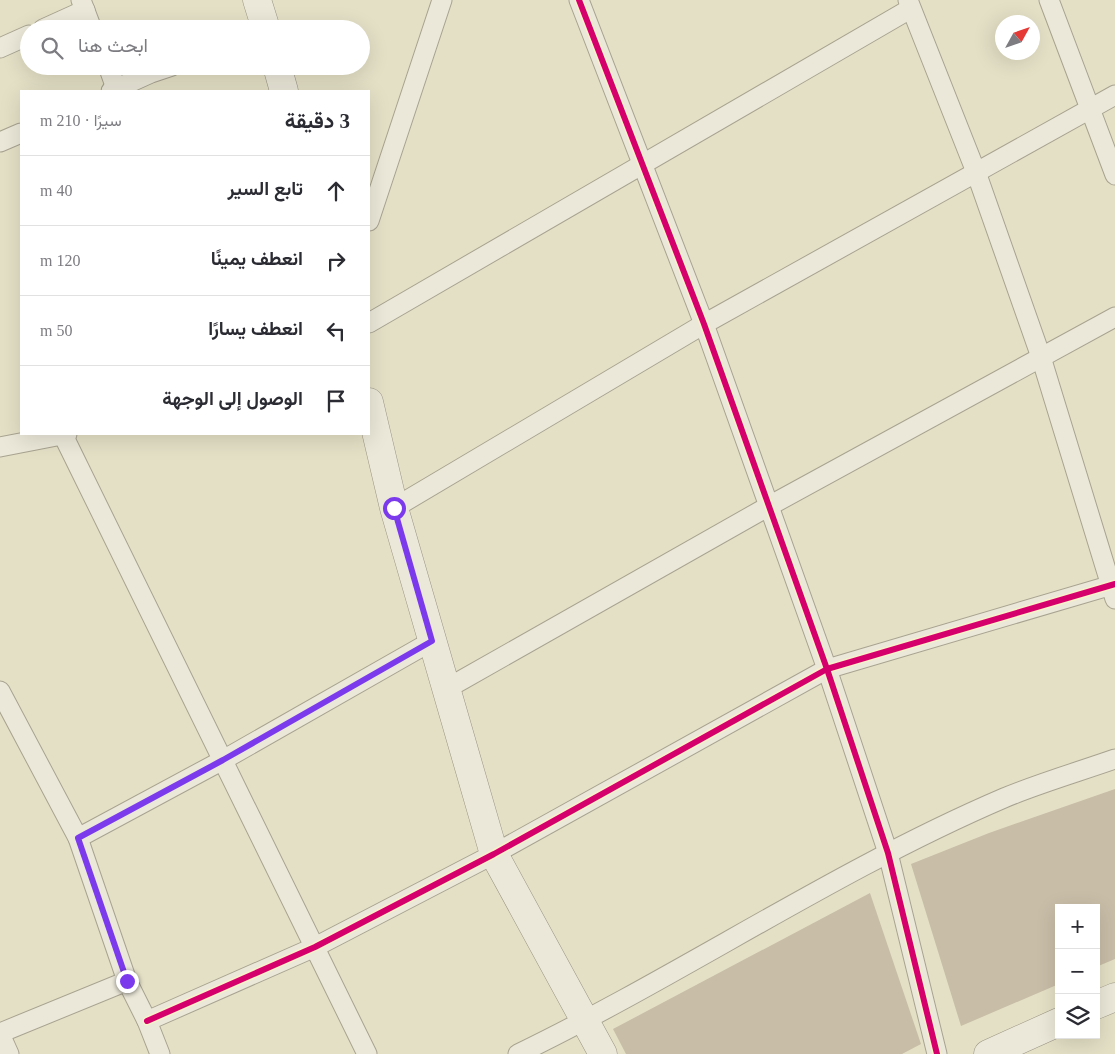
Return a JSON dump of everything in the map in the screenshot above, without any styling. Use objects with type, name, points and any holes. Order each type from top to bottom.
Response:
[{"type":"street","points":[[257,0],[263,20]]},
{"type":"street","points":[[579,0],[704,324],[827,669],[888,853],[937,1054]]},
{"type":"street","points":[[1049,0],[1115,175]]},
{"type":"street","points":[[370,218],[445,3]]},
{"type":"street","points":[[58,20],[83,5],[89,20]]},
{"type":"street","points":[[147,1021],[315,947],[494,854],[827,669],[1114,589],[1041,357],[976,172],[909,5],[642,164],[370,322]]},
{"type":"street","points":[[0,48],[20,39]]},
{"type":"street","points":[[111,75],[115,90],[147,75]]},
{"type":"street","points":[[280,75],[284,90]]},
{"type":"street","points":[[394,508],[704,324],[1115,95]]},
{"type":"street","points":[[0,142],[20,133]]},
{"type":"street","points":[[446,689],[769,506],[1115,317]]},
{"type":"street","points":[[370,406],[394,508],[494,854],[603,1054]]},
{"type":"street","points":[[0,447],[60,435]]},
{"type":"street","points":[[65,435],[367,1054]]},
{"type":"street","points":[[78,838],[223,760],[432,641]]},
{"type":"street","points":[[0,691],[78,838],[127,981],[147,1021],[160,1054]]},
{"type":"street","points":[[518,1054],[586,1021],[888,853],[1005,798],[1115,759]]},
{"type":"street","points":[[9,1054],[0,1034],[127,981]]},
{"type":"street","points":[[1100,1003],[1115,997]]},
{"type":"street","points":[[988,1054],[1055,1024]]},
{"type":"building","points":[[1115,789],[1115,959],[1100,965],[1100,904],[1055,904],[1055,986],[961,1026],[911,864],[989,833]]},
{"type":"building","points":[[870,893],[921,1044],[902,1054],[626,1054],[613,1029]]},
{"type":"cycle path","points":[[579,0],[704,324],[827,669],[888,853],[937,1054]]},
{"type":"cycle path","points":[[147,1021],[315,947],[494,854],[827,669],[1115,584]]},
{"type":"route","points":[[127,981],[78,838],[223,760],[432,641],[394,508]]}]
